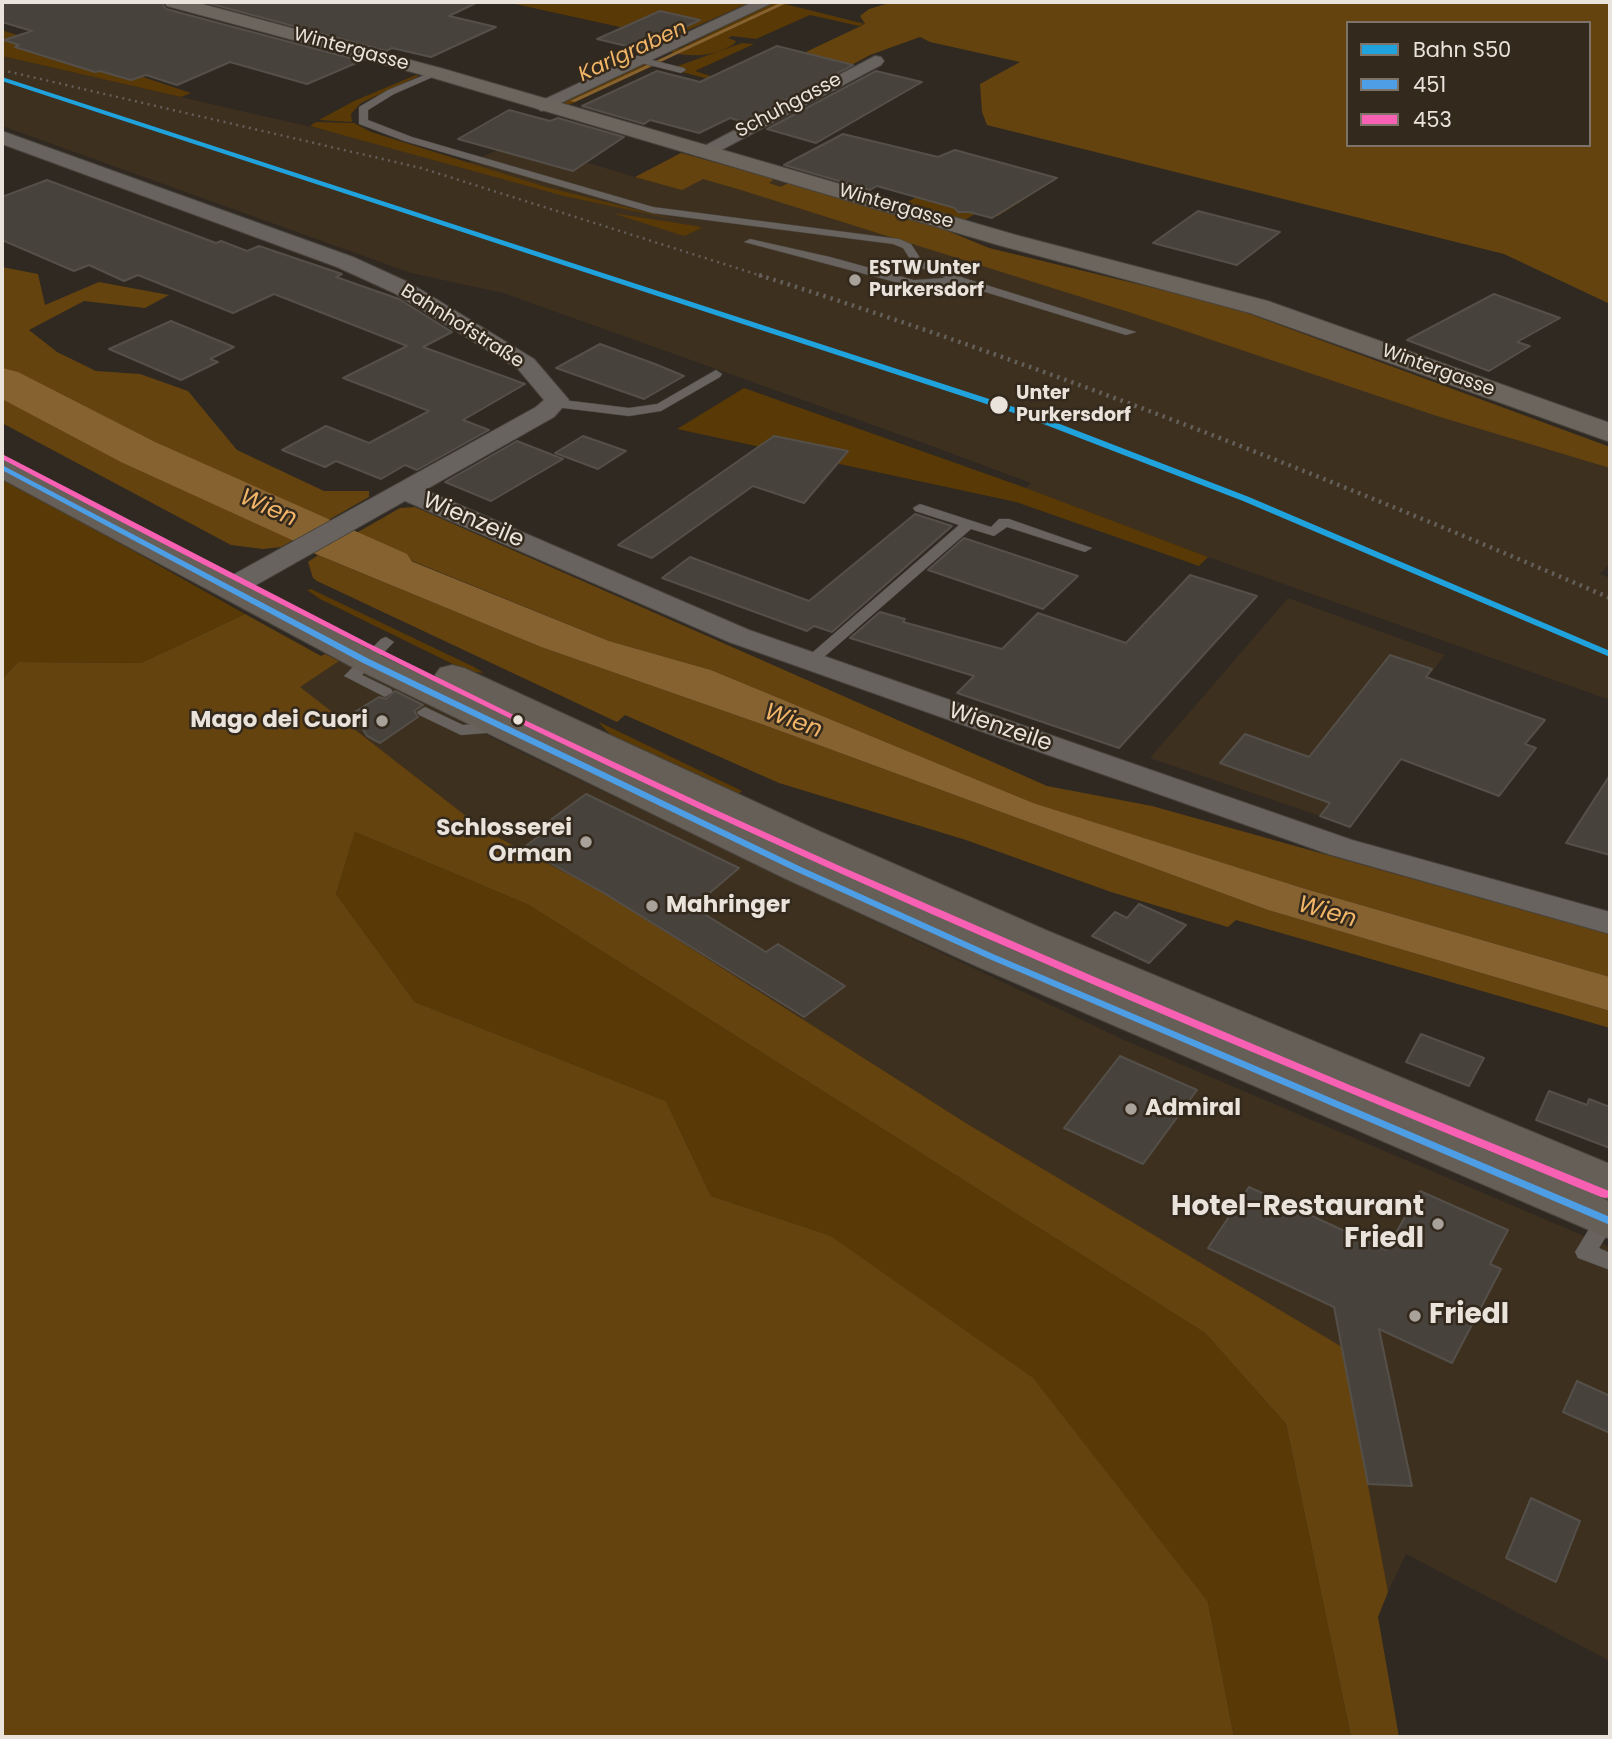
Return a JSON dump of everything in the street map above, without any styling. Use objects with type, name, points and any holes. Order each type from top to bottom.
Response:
[{"type":"main road","points":[[2,442],[242,582],[373,674],[498,724],[978,950],[1609,1209]]},
{"type":"main road","points":[[2,467],[242,582]]},
{"type":"street","points":[[541,105],[649,62],[766,2]]},
{"type":"street","name":"Wintergasse","points":[[185,3],[1007,240],[1259,307],[1610,433]]},
{"type":"street","name":"Schuhgasse","points":[[703,152],[875,61]]},
{"type":"street","name":"Bahnhofstraße","points":[[2,137],[345,262],[402,288],[526,364],[557,400],[555,403]]},
{"type":"street","points":[[242,582],[545,412],[555,403]]},
{"type":"street","name":"Wienzeile","points":[[392,498],[739,636],[1340,847],[1610,923]]},
{"type":"lane","points":[[649,62],[681,70]]},
{"type":"lane","points":[[437,74],[372,102],[363,109],[363,122],[408,139],[652,209],[895,241],[907,246],[918,263],[960,280],[1130,332]]},
{"type":"lane","points":[[750,242],[826,258],[914,284],[960,280]]},
{"type":"lane","points":[[555,403],[629,412],[661,407],[716,374]]},
{"type":"lane","points":[[920,508],[994,532],[1004,522],[1085,548]]},
{"type":"lane","points":[[811,661],[969,524]]},
{"type":"lane","points":[[420,715],[436,729],[498,724]]},
{"type":"lane","points":[[1609,1209],[1586,1252],[1610,1262]]},
{"type":"shaded area","points":[[506,2],[751,2],[670,38]]},
{"type":"shaded area","points":[[774,2],[789,2],[785,4],[865,24],[859,26],[810,15],[756,39],[732,36],[728,38],[736,41],[734,44],[710,54],[684,55],[666,51],[681,48]]},
{"type":"shaded area","points":[[912,2],[1610,2],[1610,304],[1504,254],[987,125],[982,112],[980,84],[1020,62],[930,42],[920,37],[870,55],[807,89],[829,60],[805,53],[865,24],[860,16],[869,9],[886,4]]},
{"type":"shaded area","points":[[2,30],[191,93],[181,97],[2,56]]},
{"type":"shaded area","points":[[742,43],[754,44],[695,71],[763,93],[678,71],[675,67]]},
{"type":"shaded area","points":[[2,56],[346,135],[460,166],[503,148],[565,156],[635,177],[681,153],[943,229],[989,248],[1228,306],[1610,447],[1610,563],[1600,574],[1610,578],[1610,700],[1208,557],[1026,488],[1031,483],[929,445],[503,293],[411,273],[2,126]]},
{"type":"shaded area","points":[[642,63],[655,65],[569,105],[558,101]]},
{"type":"shaded area","points":[[419,76],[361,103],[351,114],[352,122],[319,120],[354,101]]},
{"type":"shaded area","points":[[316,122],[354,123],[371,132],[546,187],[673,219],[564,196],[310,126]]},
{"type":"shaded area","points":[[681,153],[774,179],[769,183],[781,187],[788,183],[943,229],[989,248],[1228,306],[1610,447],[1610,468],[1437,416],[1132,313],[741,190],[703,179],[682,190],[635,177]]},
{"type":"shaded area","points":[[1058,178],[998,216],[980,211],[965,220],[906,203],[916,197],[933,202],[1009,207]]},
{"type":"shaded area","points":[[612,213],[696,226],[702,228],[684,236]]},
{"type":"shaded area","points":[[2,267],[38,274],[45,305],[99,282],[169,295],[145,308],[84,301],[29,330],[57,352],[96,371],[140,374],[188,391],[237,450],[324,491],[369,491],[369,497],[281,547],[263,549],[231,545],[2,423]]},
{"type":"shaded area","points":[[744,388],[1026,488],[1208,557],[1199,566],[1016,502],[677,429]]},
{"type":"shaded area","points":[[2,477],[245,614],[141,663],[18,662],[2,679]]},
{"type":"shaded area","points":[[415,507],[1047,786],[1152,806],[1610,934],[1610,977],[1309,890],[1032,803],[711,670],[609,641],[351,536],[400,508]]},
{"type":"shaded area","points":[[318,555],[541,647],[764,725],[1268,910],[1610,1011],[1610,1028],[1236,920],[1228,927],[1111,892],[966,840],[779,783],[625,715],[617,722],[317,581],[313,578],[308,562]]},
{"type":"shaded area","points":[[311,589],[484,673],[467,671],[320,599],[307,590]]},
{"type":"shaded area","points":[[1288,598],[1445,655],[1320,816],[1150,758]]},
{"type":"shaded area","points":[[245,614],[321,656],[325,654],[339,661],[300,687],[484,830],[604,893],[969,1125],[1342,1347],[1388,1592],[1378,1617],[1399,1737],[1351,1737],[1286,1424],[1205,1333],[529,905],[355,832],[336,894],[415,1002],[666,1101],[711,1196],[829,1235],[1033,1378],[1208,1602],[1234,1737],[2,1737],[2,679],[18,662],[141,663]]},
{"type":"shaded area","points":[[339,661],[521,752],[1124,1040],[1610,1247],[1610,1661],[1406,1554],[1388,1592],[1341,1347],[969,1125],[604,893],[484,830],[299,687]]},
{"type":"shaded area","points":[[599,722],[742,791],[736,796],[662,764],[609,733]]},
{"type":"shaded area","points":[[355,832],[529,905],[1205,1333],[1286,1424],[1351,1737],[1234,1737],[1208,1602],[829,1235],[711,1196],[666,1101],[415,1002],[336,894]]},
{"type":"shaded area","points":[[964,923],[1248,1050],[1246,1053],[956,925]]},
{"type":"water","points":[[339,532],[609,641],[711,670],[1033,803],[1309,890],[1610,977],[1610,1011],[1268,910],[764,725],[541,647],[306,550]]},
{"type":"building","points":[[2,2],[161,2],[166,9],[361,61],[307,84],[230,62],[177,85],[146,75],[131,80],[95,72],[15,47],[19,45],[4,40],[32,31],[2,22]]},
{"type":"building","points":[[204,2],[478,2],[449,16],[496,27],[431,57],[392,48],[386,51]]},
{"type":"building","points":[[660,11],[700,20],[639,49],[597,39]]},
{"type":"building","points":[[777,46],[853,65],[744,122],[730,118],[699,133],[650,120],[644,124],[582,106],[657,71],[700,82]]},
{"type":"building","points":[[876,71],[922,82],[816,143],[767,129]]},
{"type":"building","points":[[509,110],[550,121],[558,118],[624,137],[573,171],[458,139]]},
{"type":"building","points":[[843,134],[938,157],[955,150],[1057,178],[992,218],[958,212],[955,208],[877,186],[870,190],[784,165]]},
{"type":"building","points":[[47,180],[216,243],[221,241],[247,251],[259,246],[342,274],[336,277],[399,299],[452,332],[423,347],[525,384],[463,420],[489,430],[417,470],[405,465],[381,479],[336,461],[325,467],[282,450],[326,426],[369,443],[429,411],[343,378],[407,346],[274,294],[233,313],[138,275],[124,281],[89,265],[74,271],[2,240],[2,197]]},
{"type":"building","points":[[1198,211],[1280,232],[1237,265],[1153,243]]},
{"type":"building","points":[[1494,294],[1560,318],[1517,342],[1530,346],[1489,371],[1407,340]]},
{"type":"building","points":[[171,321],[234,347],[210,359],[218,362],[181,380],[109,349]]},
{"type":"building","points":[[600,344],[684,376],[644,399],[556,368]]},
{"type":"building","points":[[583,436],[626,451],[598,469],[555,453]]},
{"type":"building","points":[[774,436],[848,451],[804,503],[753,486],[652,558],[618,545]]},
{"type":"building","points":[[517,441],[563,459],[491,501],[445,482]]},
{"type":"building","points":[[915,514],[952,526],[832,632],[814,626],[807,631],[662,578],[690,557],[809,601]]},
{"type":"building","points":[[964,538],[1078,576],[1043,609],[928,570]]},
{"type":"building","points":[[1190,575],[1257,596],[1119,748],[957,693],[974,676],[850,638],[880,612],[905,619],[903,622],[1002,649],[1038,613],[1126,643]]},
{"type":"building","points":[[1390,655],[1432,669],[1426,677],[1545,720],[1525,744],[1536,748],[1499,796],[1401,759],[1350,827],[1320,816],[1330,803],[1220,763],[1245,734],[1309,757]]},
{"type":"building","points":[[395,691],[423,705],[414,711],[418,717],[380,743],[367,736],[353,713],[379,697],[386,699]]},
{"type":"building","points":[[1610,775],[1610,855],[1566,843]]},
{"type":"building","points":[[586,794],[739,868],[693,907],[766,952],[778,944],[845,986],[804,1017],[604,893],[523,848],[555,824],[549,821]]},
{"type":"building","points":[[1139,904],[1186,925],[1149,963],[1092,936],[1115,912],[1127,918]]},
{"type":"building","points":[[1421,1034],[1484,1058],[1469,1086],[1406,1062]]},
{"type":"building","name":"Admiral","points":[[1120,1056],[1197,1090],[1143,1164],[1064,1128]]},
{"type":"building","points":[[1549,1091],[1587,1105],[1589,1099],[1610,1107],[1610,1148],[1536,1120]]},
{"type":"building","name":"Friedl","points":[[1249,1187],[1386,1250],[1420,1191],[1508,1230],[1490,1264],[1501,1269],[1452,1363],[1379,1329],[1412,1486],[1368,1484],[1334,1307],[1208,1248]]},
{"type":"building","points":[[1577,1381],[1610,1396],[1610,1433],[1563,1412]]},
{"type":"building","points":[[1531,1498],[1580,1521],[1556,1582],[1506,1558]]},
{"type":"waterway","name":"Karlgraben","points":[[573,101],[786,2]]},
{"type":"waterway","name":"Wien","points":[[2,381],[138,452],[389,565]]},
{"type":"railway","points":[[2,70],[421,168],[765,277]]},
{"type":"railway","points":[[759,275],[975,347],[1189,426],[1295,467],[1610,598]]},
{"type":"rail line","name":"S50","points":[[2,79],[1023,413],[1246,499],[1610,654]]},
{"type":"transit line","name":"453","points":[[2,456],[366,645],[713,812],[1093,981],[1605,1194]]},
{"type":"transit line","name":"451","points":[[2,467],[366,661],[798,869],[990,956],[1610,1221]]},
{"type":"place","name":"ESTW Unter Purkersdorf","points":[[855,280]]},
{"type":"place","name":"Unter Purkersdorf","points":[[999,405]]},
{"type":"place","name":"Mago dei Cuori","points":[[382,721]]},
{"type":"place","name":"Schlosserei Orman","points":[[586,842]]},
{"type":"place","name":"Mahringer","points":[[652,906]]},
{"type":"place","name":"Admiral","points":[[1131,1109]]},
{"type":"place","name":"Hotel-Restaurant Friedl","points":[[1438,1224]]},
{"type":"place","name":"Friedl","points":[[1415,1316]]}]
